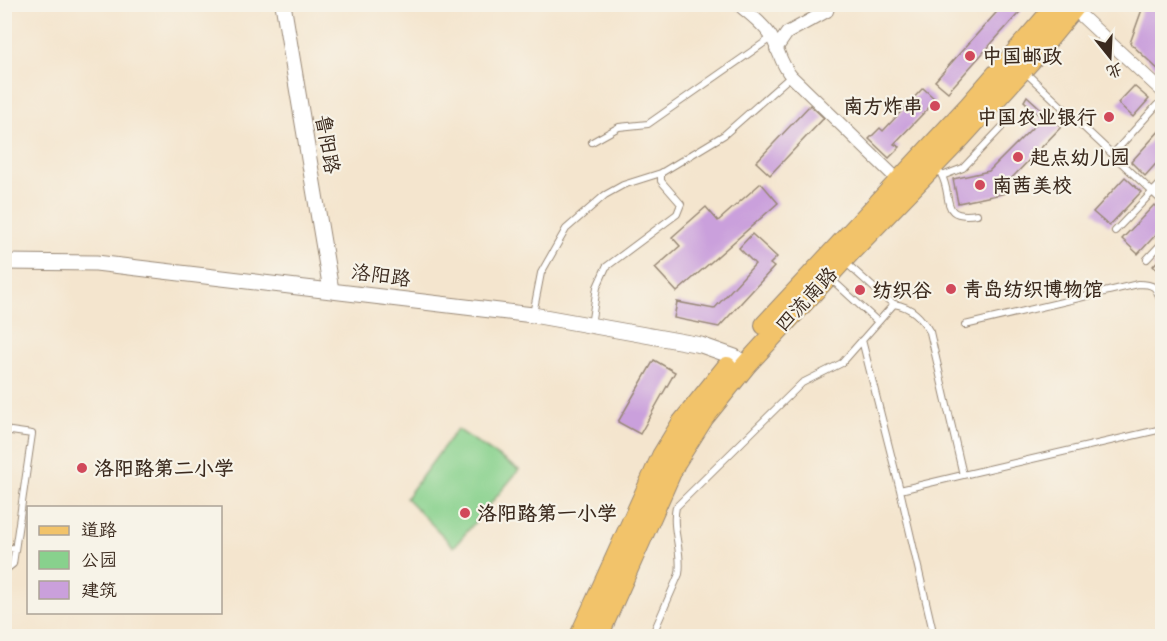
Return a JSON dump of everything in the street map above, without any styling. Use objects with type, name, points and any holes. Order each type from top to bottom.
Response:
[{"type":"main road","name":"四流南路","points":[[838,255],[937,171],[1023,69],[1070,6]]},
{"type":"main road","name":"四流南路","points":[[580,636],[662,456],[682,423],[823,272],[898,180],[1070,6]]},
{"type":"main road","name":"四流南路","points":[[598,636],[675,463],[740,361]]},
{"type":"street","name":"鲁阳路","points":[[283,4],[331,290]]},
{"type":"street","points":[[738,4],[765,29],[774,43],[782,65],[791,76],[898,180]]},
{"type":"street","points":[[774,43],[787,33],[827,11],[829,4]]},
{"type":"street","points":[[1070,6],[1162,91]]},
{"type":"street","name":"洛阳路","points":[[4,262],[96,263],[533,315],[701,345],[718,349],[740,361]]},
{"type":"lane","points":[[591,142],[619,127],[648,124],[774,43]]},
{"type":"lane","points":[[1023,69],[1162,201]]},
{"type":"lane","points":[[533,315],[541,273],[566,229],[605,195],[623,185],[661,172],[724,135],[791,76]]},
{"type":"lane","points":[[1113,154],[1157,105]]},
{"type":"lane","points":[[976,214],[956,215],[951,208],[937,171],[963,168],[1001,128]]},
{"type":"lane","points":[[591,326],[597,286],[606,267],[677,214],[681,204],[661,181],[661,172]]},
{"type":"lane","points":[[1115,231],[1162,182]]},
{"type":"lane","points":[[1147,259],[1162,243]]},
{"type":"lane","points":[[838,255],[884,297],[894,304],[904,306],[920,317],[930,332],[963,475]]},
{"type":"lane","points":[[823,272],[877,321]]},
{"type":"lane","points":[[965,325],[1138,284],[1151,284],[1162,305]]},
{"type":"lane","points":[[652,636],[680,574],[681,565],[674,516],[676,507],[802,383],[842,363],[894,304]]},
{"type":"lane","points":[[862,340],[934,636]]},
{"type":"lane","points":[[900,490],[1162,429]]},
{"type":"lane","points":[[4,430],[32,434],[13,564],[4,571]]},
{"type":"lane","points":[[4,547],[15,549]]},
{"type":"green space","points":[[457,429],[519,470],[454,547],[406,498]]},
{"type":"building","points":[[1004,4],[1027,4],[948,92],[935,81]]},
{"type":"building","points":[[1144,4],[1162,4],[1162,73],[1130,43]]},
{"type":"building","points":[[1134,86],[1149,99],[1133,117],[1118,103]]},
{"type":"building","points":[[923,88],[936,100],[894,144],[900,147],[889,158],[869,139],[880,128],[883,131]]},
{"type":"building","points":[[1027,96],[1061,127],[1005,185],[1007,193],[958,203],[953,179],[989,171],[1042,118],[1024,101]]},
{"type":"building","points":[[810,105],[824,118],[770,175],[756,162]]},
{"type":"building","points":[[1162,128],[1162,157],[1145,176],[1131,162]]},
{"type":"building","points":[[1125,177],[1141,192],[1109,226],[1093,212]]},
{"type":"building","points":[[761,183],[778,203],[677,292],[655,268],[680,246],[672,237],[706,207],[718,221]]},
{"type":"building","points":[[1154,205],[1162,213],[1162,228],[1138,254],[1122,239]]},
{"type":"building","points":[[752,234],[777,257],[770,264],[774,267],[719,327],[674,318],[677,302],[714,309],[755,264],[739,248]]},
{"type":"building","points":[[1162,256],[1162,275],[1153,266]]},
{"type":"building","points":[[654,360],[675,372],[640,434],[618,422]]},
{"type":"place","name":"中国邮政","points":[[970,56]]},
{"type":"place","name":"南方炸串","points":[[935,106]]},
{"type":"place","name":"中国农业银行","points":[[1109,117]]},
{"type":"place","name":"起点幼儿园","points":[[1018,157]]},
{"type":"place","name":"南茜美校","points":[[980,185]]},
{"type":"place","name":"青岛纺织博物馆","points":[[951,289]]},
{"type":"place","name":"纺织谷","points":[[860,290]]},
{"type":"place","name":"洛阳路第二小学","points":[[82,468]]},
{"type":"place","name":"洛阳路第一小学","points":[[465,513]]}]
